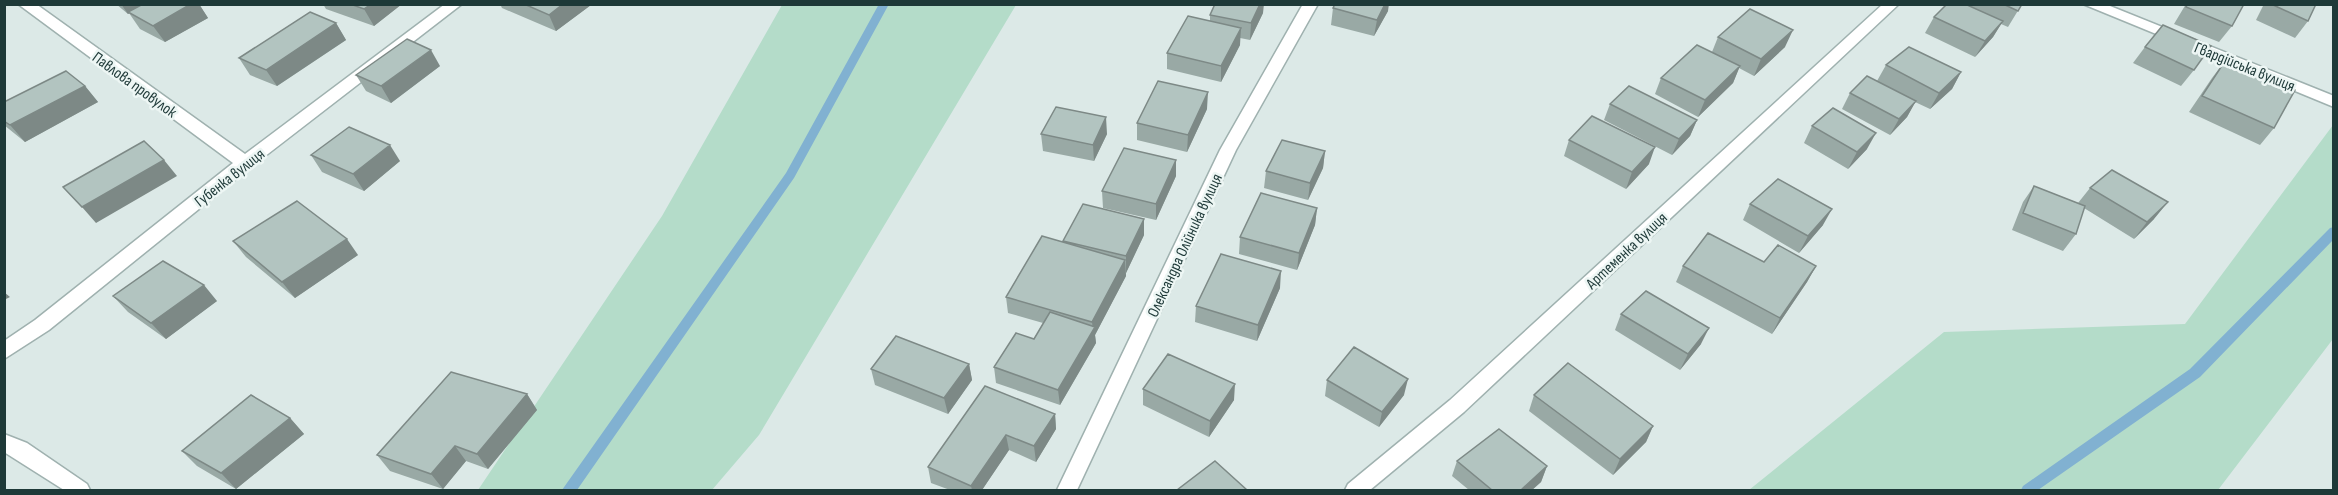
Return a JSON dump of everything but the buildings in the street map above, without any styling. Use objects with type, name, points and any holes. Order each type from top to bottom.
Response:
[{"type":"street","name":"Павлова провулок","points":[[25,4],[245,163]]},
{"type":"street","name":"Губенка вулиця","points":[[4,351],[42,325],[245,163],[455,4]]},
{"type":"street","name":"Олександра Олійника вулиця","points":[[1067,490],[1228,150],[1311,4]]},
{"type":"street","name":"Артеменка вулиця","points":[[1355,490],[1457,406],[1892,4]]},
{"type":"street","name":"Гвардійська вулиця","points":[[2090,4],[2334,102]]},
{"type":"street","points":[[4,442],[20,449],[81,490]]},
{"type":"green space","points":[[782,5],[1016,5],[759,435],[712,490],[478,490],[662,216]]},
{"type":"green space","points":[[2333,125],[2333,339],[2218,490],[1749,490],[1944,332],[2185,324]]},
{"type":"waterway","points":[[569,490],[790,175],[884,4]]},
{"type":"waterway","points":[[2028,490],[2195,373],[2334,231]]}]
